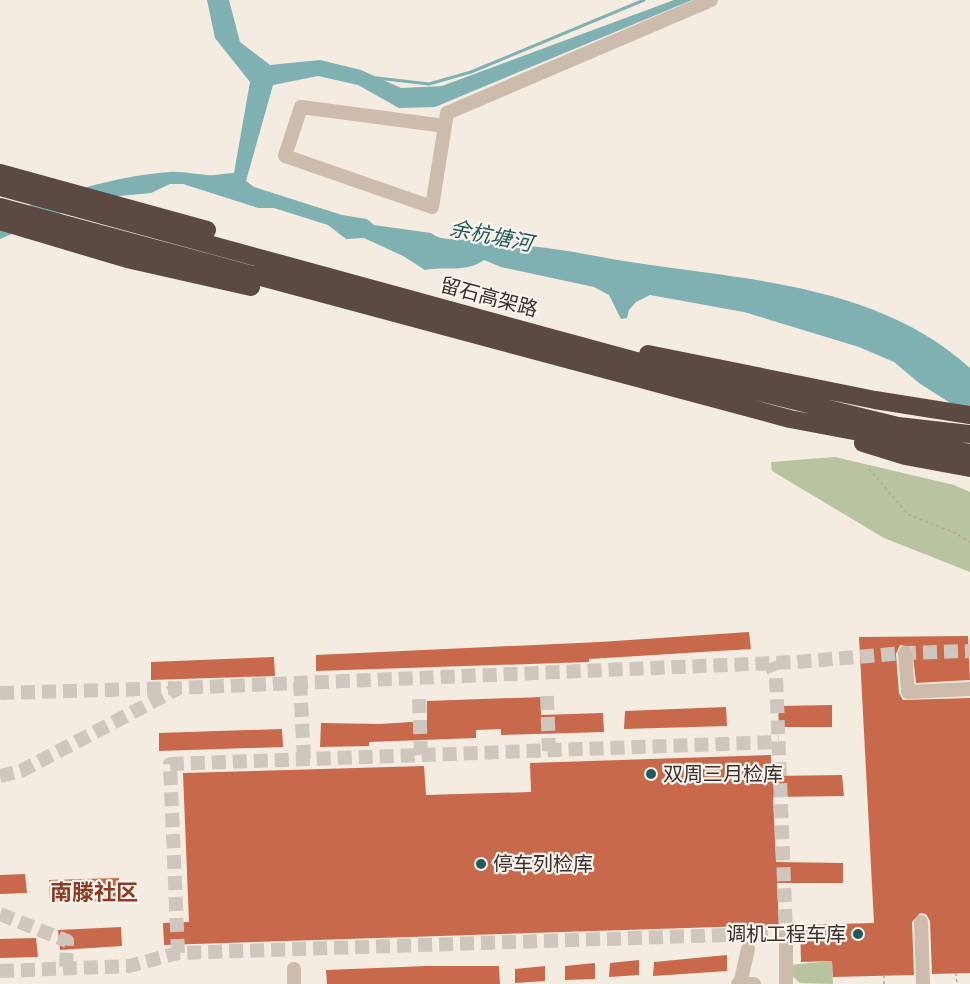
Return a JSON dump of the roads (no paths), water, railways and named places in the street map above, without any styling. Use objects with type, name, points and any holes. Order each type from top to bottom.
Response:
[{"type":"highway","points":[[0,173],[260,245],[393,294]]},
{"type":"highway","name":"留石高架路","points":[[0,187],[669,370],[898,426],[970,434]]},
{"type":"highway","name":"留石高架路","points":[[0,207],[382,312],[790,419],[970,453]]},
{"type":"highway","points":[[0,221],[127,259],[248,287],[382,312]]},
{"type":"highway","points":[[556,338],[671,358],[875,400],[970,415]]},
{"type":"highway","points":[[790,419],[905,456],[970,468]]},
{"type":"street","points":[[445,126],[301,107],[285,156],[432,207],[445,126],[447,113],[711,0]]},
{"type":"street","points":[[905,653],[908,692],[970,688]]},
{"type":"street","points":[[921,922],[923,984]]},
{"type":"street","points":[[786,933],[786,984]]},
{"type":"street","points":[[746,984],[748,949]]},
{"type":"street","points":[[294,969],[294,984]]},
{"type":"water","points":[[207,0],[229,0],[240,42],[270,65],[320,60],[361,70],[401,88],[442,86],[674,0],[692,0],[435,107],[399,108],[358,85],[318,76],[273,85],[246,181],[254,187],[342,215],[367,219],[374,225],[431,233],[443,238],[547,248],[769,282],[855,303],[896,319],[935,341],[970,368],[970,421],[955,406],[919,383],[894,362],[859,347],[744,312],[650,295],[636,302],[629,310],[627,318],[621,319],[609,295],[594,287],[501,267],[484,260],[463,268],[425,270],[403,256],[364,238],[346,239],[328,225],[274,208],[258,208],[183,184],[170,184],[151,193],[98,198],[0,239],[0,217],[83,188],[147,174],[234,173],[250,82],[215,38]]},
{"type":"waterway","points":[[377,78],[429,84],[471,72],[644,0]]},
{"type":"tunnel","points":[[0,776],[21,771],[179,688],[797,662],[905,653],[970,651]]},
{"type":"tunnel","points":[[0,971],[129,966],[178,953],[786,933],[776,677],[770,663]]},
{"type":"tunnel","points":[[300,682],[304,760]]},
{"type":"tunnel","points":[[0,693],[175,688]]},
{"type":"tunnel","points":[[547,696],[549,751]]},
{"type":"tunnel","points":[[419,699],[421,756]]},
{"type":"tunnel","points":[[178,953],[170,764],[779,742]]},
{"type":"tunnel","points":[[0,914],[67,941],[66,968]]},
{"type":"place","name":"双周三月检库","points":[[651,774]]},
{"type":"place","name":"停车列检库","points":[[481,864]]},
{"type":"place","name":"调机工程车库","points":[[858,934]]},
{"type":"district","name":"南滕社区","points":[[94,892]]},
{"type":"water label","name":"余杭塘河","points":[[491,236]]}]
